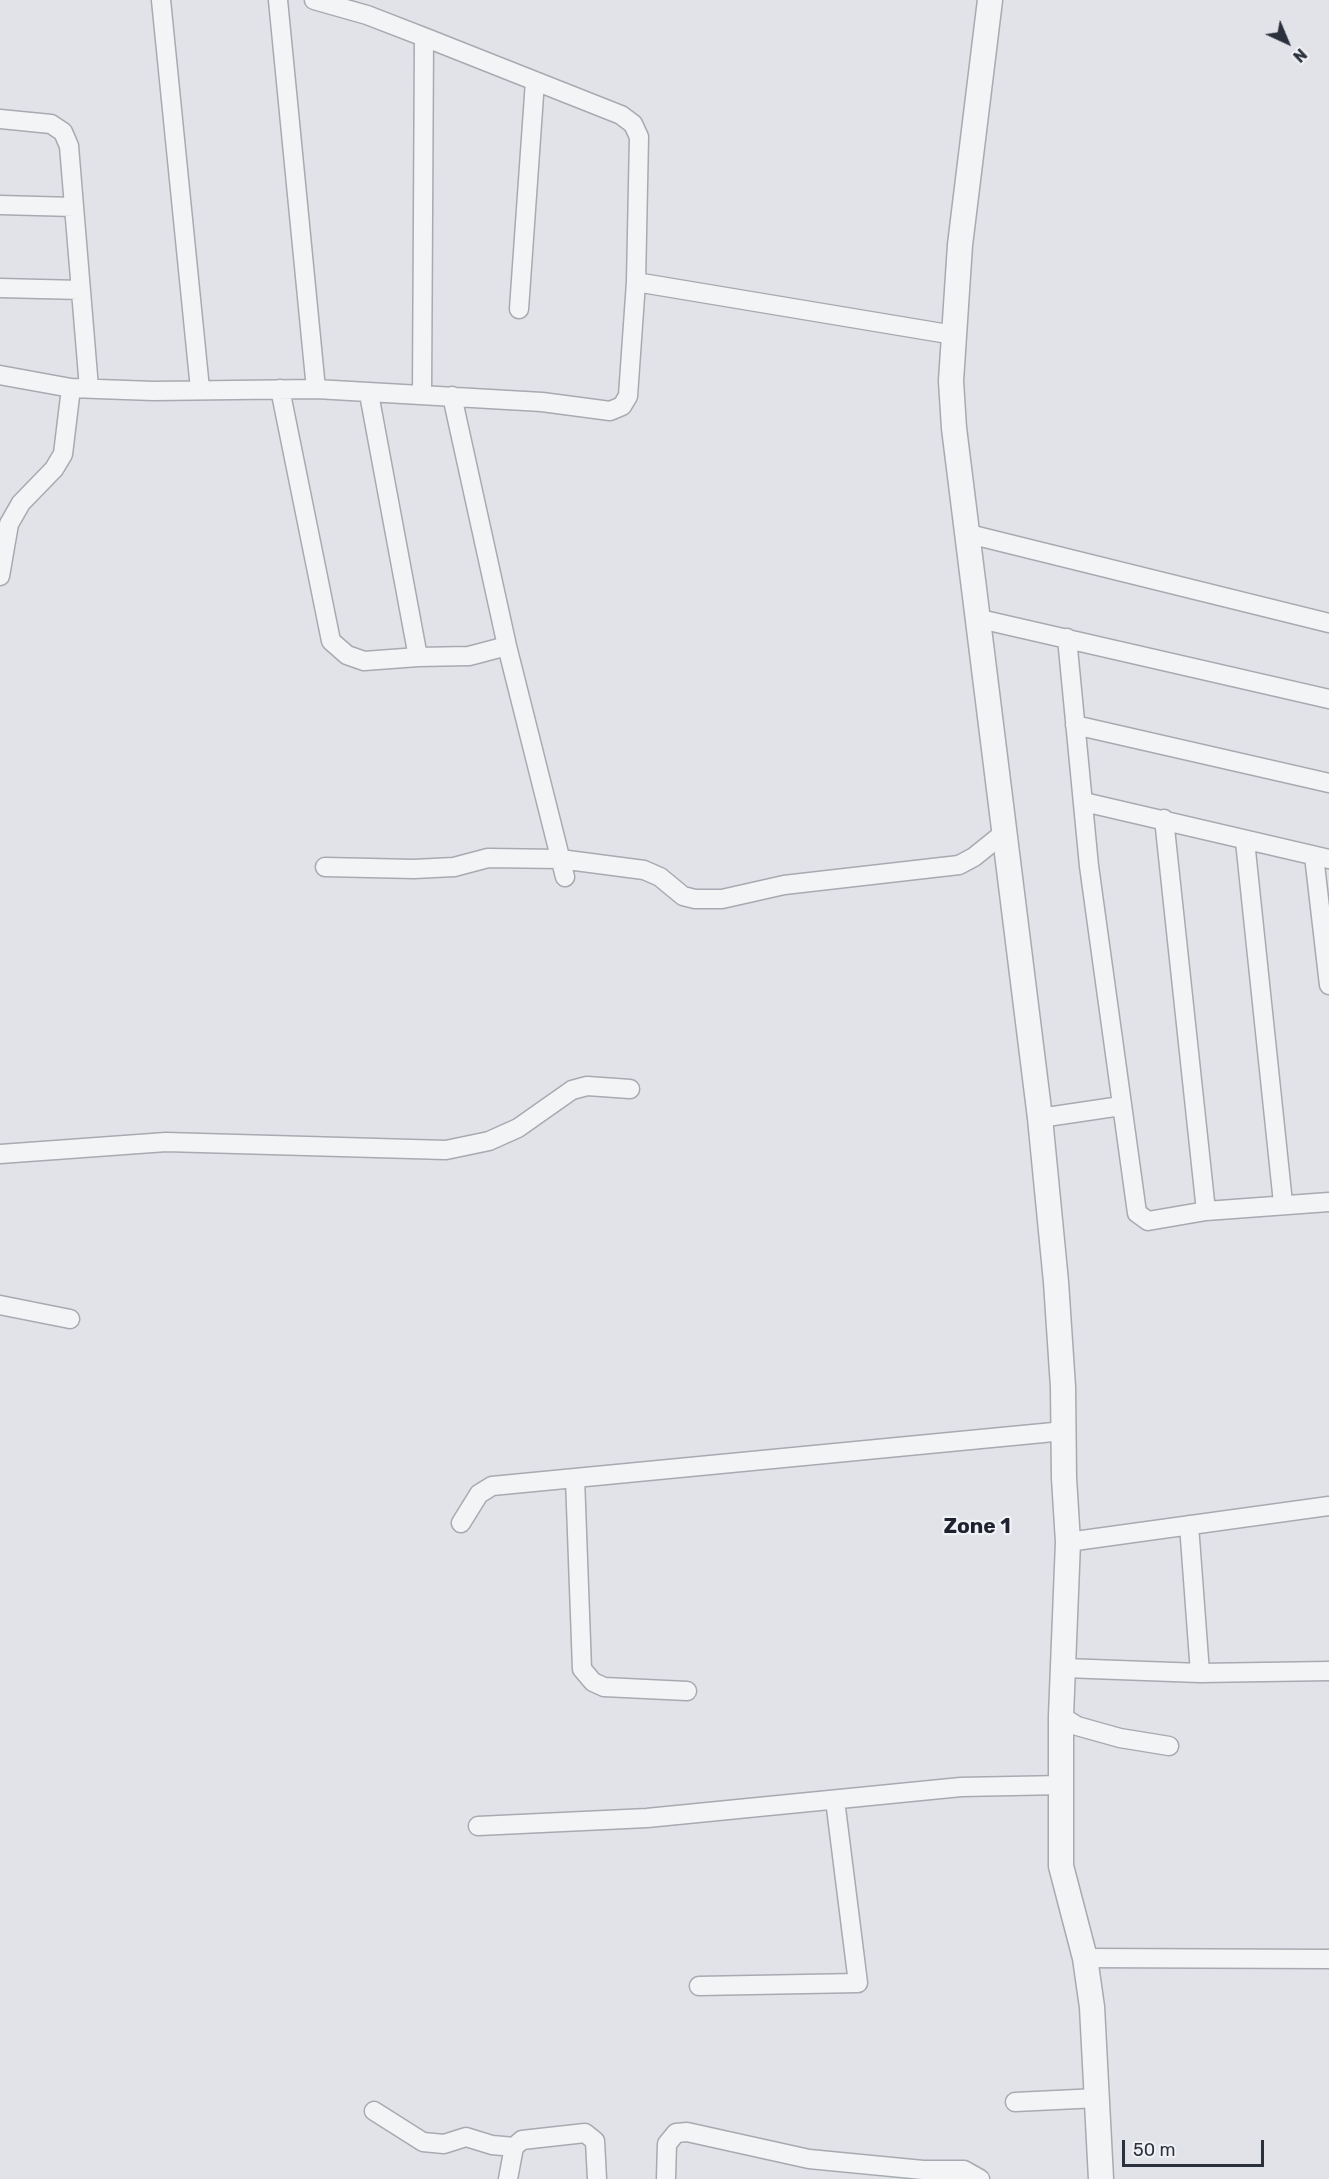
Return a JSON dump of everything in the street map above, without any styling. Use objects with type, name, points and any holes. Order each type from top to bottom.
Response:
[{"type":"street","points":[[161,0],[200,389]]},
{"type":"street","points":[[278,0],[316,389]]},
{"type":"street","points":[[0,375],[80,388],[153,392],[200,389],[316,389],[369,394],[422,394],[542,402],[610,411],[622,406],[627,396],[636,282],[639,137],[633,124],[621,116],[424,37],[367,15],[314,0]]},
{"type":"street","points":[[990,0],[960,245],[951,381],[954,428],[980,620],[1040,1118],[1056,1282],[1068,1542],[1061,1716],[1063,1785],[1061,1866],[1085,1958],[1092,2007],[1101,2179]]},
{"type":"street","points":[[422,394],[424,37]]},
{"type":"street","points":[[519,309],[535,81]]},
{"type":"street","points":[[0,119],[51,124],[63,132],[69,146],[81,290],[80,388],[63,454],[54,469],[21,503],[9,524],[0,576]]},
{"type":"street","points":[[0,205],[74,207]]},
{"type":"street","points":[[636,282],[954,335]]},
{"type":"street","points":[[0,288],[81,290]]},
{"type":"street","points":[[280,389],[331,640],[347,655],[364,661],[469,656],[507,646]]},
{"type":"street","points":[[369,394],[418,657]]},
{"type":"street","points":[[452,396],[507,646],[563,868]]},
{"type":"street","points":[[969,534],[1329,623]]},
{"type":"street","points":[[980,620],[1329,699]]},
{"type":"street","points":[[1067,638],[1089,866],[1120,1106],[1137,1213],[1148,1221],[1206,1211],[1283,1203],[1329,1202]]},
{"type":"street","points":[[1075,725],[1329,783]]},
{"type":"street","points":[[1084,802],[1322,858],[1329,985]]},
{"type":"street","points":[[1164,819],[1206,1211]]},
{"type":"street","points":[[325,867],[414,869],[454,867],[488,858],[563,868],[644,870],[660,877],[683,896],[695,899],[722,898],[784,885],[959,865],[974,857],[1005,832]]},
{"type":"street","points":[[1245,841],[1283,1203]]},
{"type":"street","points":[[0,1154],[166,1142],[446,1150],[489,1141],[518,1128],[572,1090],[587,1086],[630,1089]]},
{"type":"street","points":[[1040,1118],[1120,1106]]},
{"type":"street","points":[[0,1305],[70,1319]]},
{"type":"street","points":[[461,1523],[479,1494],[492,1486],[1064,1431]]},
{"type":"street","points":[[575,1478],[582,1669],[593,1682],[604,1687],[687,1691]]},
{"type":"street","points":[[1068,1542],[1329,1506]]},
{"type":"street","points":[[1189,1525],[1200,1673]]},
{"type":"street","points":[[1064,1668],[1200,1673],[1329,1671]]},
{"type":"street","points":[[1061,1716],[1077,1726],[1169,1746]]},
{"type":"street","points":[[478,1826],[647,1818],[961,1786],[1063,1785]]},
{"type":"street","points":[[699,1986],[858,1983],[835,1800]]},
{"type":"street","points":[[1085,1958],[1329,1959]]},
{"type":"street","points":[[1015,2102],[1098,2098]]},
{"type":"street","points":[[374,2111],[423,2142],[444,2144],[466,2137],[492,2145],[514,2148]]},
{"type":"street","points":[[666,2179],[667,2144],[676,2133],[687,2132],[809,2158],[923,2170],[964,2170],[980,2179]]},
{"type":"street","points":[[508,2179],[514,2148],[522,2140],[585,2133],[595,2141],[597,2179]]},
{"type":"district","name":"Zone 1","points":[[977,1527]]}]
